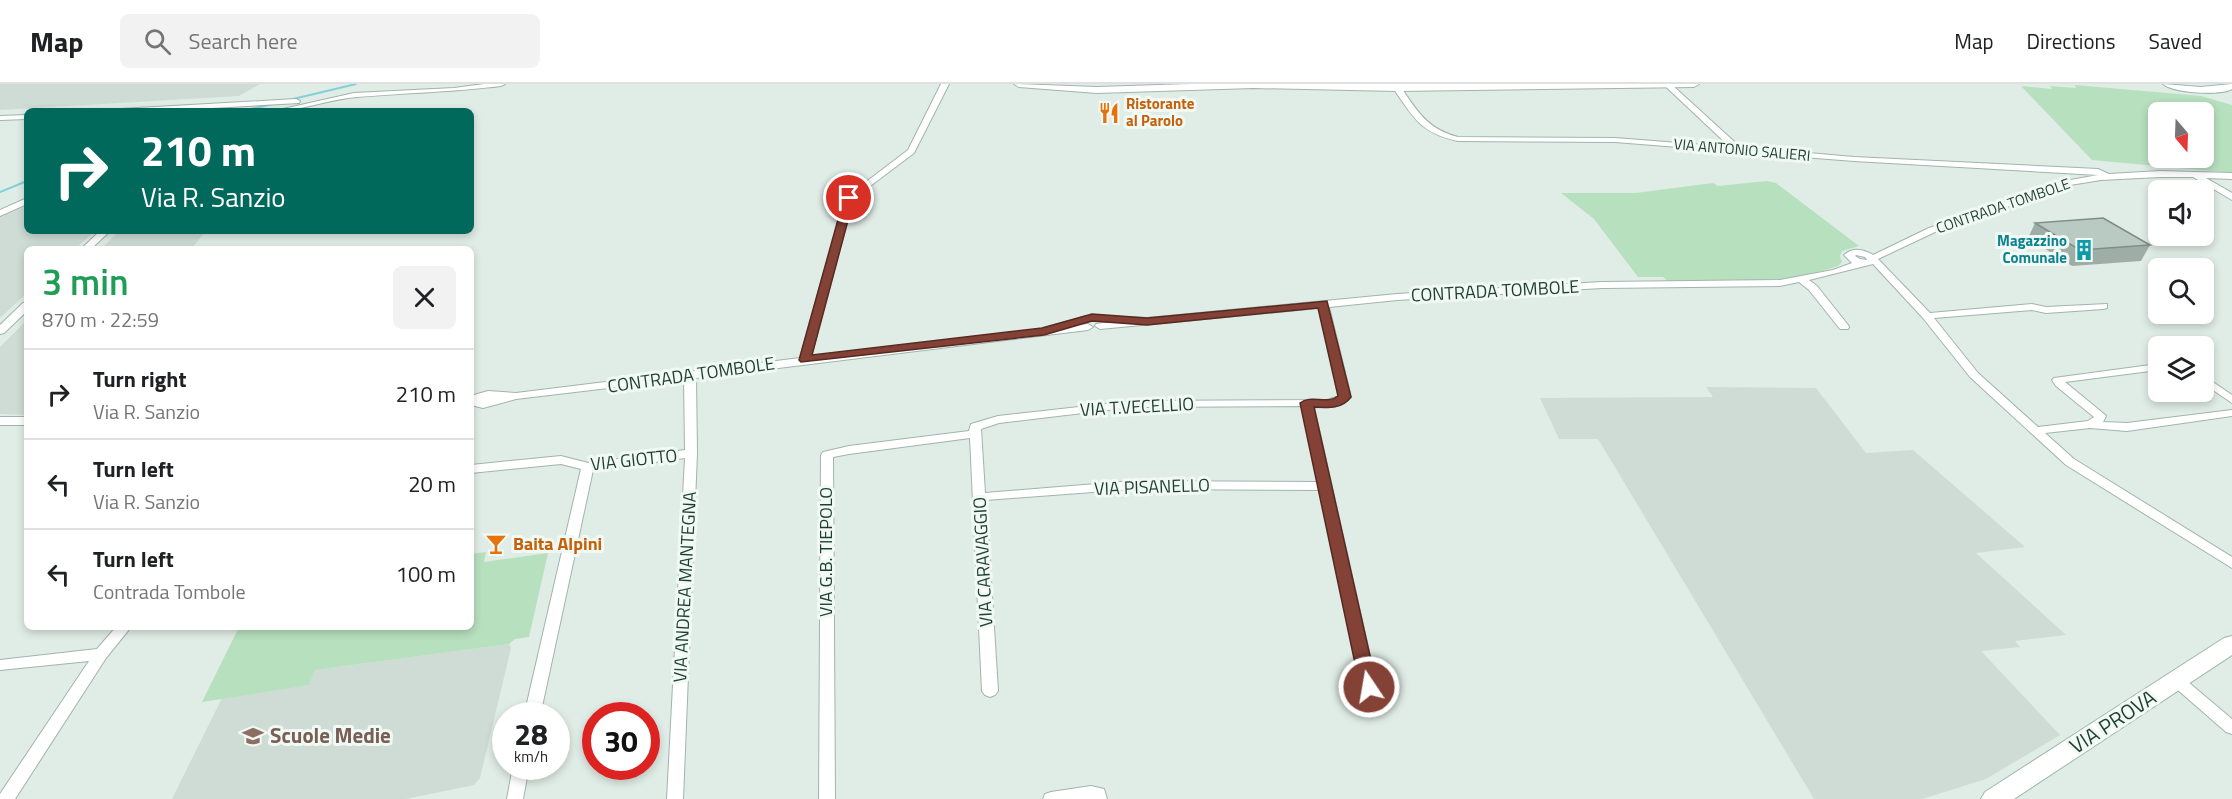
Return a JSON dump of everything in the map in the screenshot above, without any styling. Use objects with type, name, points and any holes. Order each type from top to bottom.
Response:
[{"type":"main road","points":[[2168,84],[2232,94]]},
{"type":"main road","points":[[2201,90],[2222,90],[2229,85]]},
{"type":"main road","name":"VIA PROVA","points":[[1994,799],[2232,644]]},
{"type":"street","points":[[290,108],[354,95],[454,90],[501,84]]},
{"type":"street","points":[[805,360],[849,198],[911,151],[945,84]]},
{"type":"street","points":[[1019,84],[1097,90],[1253,85],[1397,88],[1694,84]]},
{"type":"street","points":[[1667,84],[1736,148]]},
{"type":"street","name":"VIA ANTONIO SALIERI","points":[[1397,88],[1428,129],[1440,136],[1480,141],[1605,139],[1874,161],[2098,172],[2109,177]]},
{"type":"street","points":[[172,108],[298,101],[309,103]]},
{"type":"street","points":[[0,118],[24,117]]},
{"type":"street","points":[[2194,174],[2232,197]]},
{"type":"street","name":"CONTRADA TOMBOLE","points":[[481,400],[1044,332],[1093,323],[1147,321],[1323,304],[1602,285],[1738,285],[1801,279],[1844,269],[1932,230],[2068,183],[2109,177],[2194,174],[2232,176]]},
{"type":"street","points":[[0,207],[24,196]]},
{"type":"street","points":[[0,213],[24,202]]},
{"type":"street","points":[[89,246],[102,234]]},
{"type":"street","name":"CONTRADA TOMBOLE","points":[[1863,259],[1887,250]]},
{"type":"street","points":[[1844,269],[1863,259],[1885,269],[1927,316],[1974,375],[2070,462],[2232,563]]},
{"type":"street","points":[[1801,279],[1813,288],[1844,327]]},
{"type":"street","points":[[1323,304],[1345,397],[1340,402],[1332,404],[1307,403],[1369,687]]},
{"type":"street","points":[[1927,316],[2032,307],[2046,310],[2103,306]]},
{"type":"street","points":[[0,331],[24,308]]},
{"type":"street","points":[[2095,420],[2058,380],[2148,368]]},
{"type":"street","name":"VIA ANDREA MANTEGNA","points":[[675,799],[691,453],[690,374]]},
{"type":"street","points":[[2214,386],[2232,400]]},
{"type":"street","name":"VIA T.VECELLIO","points":[[974,434],[975,427],[990,421],[1133,404],[1307,403]]},
{"type":"street","points":[[2036,431],[2095,420],[2119,427],[2232,413]]},
{"type":"street","points":[[0,421],[24,421]]},
{"type":"street","name":"VIA CARAVAGGIO","points":[[974,434],[990,691]]},
{"type":"street","name":"VIA G.B. TIEPOLO","points":[[827,799],[827,455],[842,450],[974,434]]},
{"type":"street","name":"VIA GIOTTO","points":[[474,469],[561,460],[588,467],[691,453]]},
{"type":"street","points":[[535,702],[588,467]]},
{"type":"street","name":"VIA PISANELLO","points":[[979,497],[1133,485],[1326,486]]},
{"type":"street","points":[[6,799],[100,654],[121,630]]},
{"type":"street","points":[[0,665],[100,654]]},
{"type":"street","points":[[2176,680],[2232,728]]},
{"type":"street","points":[[515,799],[518,780]]},
{"type":"street","points":[[1051,799],[1091,793],[1098,794],[1099,799]]},
{"type":"shaded area","points":[[0,84],[260,84],[239,96],[0,110]]},
{"type":"shaded area","points":[[24,207],[24,234],[92,234],[78,246],[24,246],[24,296],[0,318],[0,217]]},
{"type":"shaded area","points":[[116,234],[204,234],[194,246],[104,246]]},
{"type":"shaded area","points":[[24,323],[24,415],[0,414],[0,347]]},
{"type":"shaded area","points":[[1706,387],[1816,388],[1866,453],[1913,450],[2025,547],[1976,553],[2066,635],[2015,641],[2020,647],[1981,651],[2060,735],[1986,779],[1922,799],[1814,799],[1598,439],[1559,439],[1540,398],[1713,397]]},
{"type":"shaded area","points":[[509,644],[511,648],[498,702],[492,702],[492,728],[480,778],[474,785],[406,799],[172,799],[223,696],[309,685],[315,670]]},
{"type":"green space","points":[[2075,85],[2201,96],[2232,105],[2232,173],[2178,168],[2214,168],[2214,102],[2148,102],[2148,165],[2092,160],[2021,86],[2052,89],[2050,86],[2076,88]]},
{"type":"green space","points":[[1767,181],[1776,183],[1859,246],[1842,251],[1840,256],[1842,262],[1838,266],[1797,277],[1755,281],[1669,283],[1663,277],[1638,277],[1594,219],[1561,193],[1636,193],[1713,183],[1718,186]]},
{"type":"green space","points":[[486,552],[484,562],[548,553],[529,637],[515,639],[509,644],[315,670],[309,685],[202,702],[238,630],[474,630],[474,554]]},
{"type":"building","points":[[2103,218],[2148,245],[2080,250],[2035,223]]},
{"type":"waterway","points":[[289,100],[356,84]]},
{"type":"waterway","points":[[255,108],[273,104]]},
{"type":"waterway","points":[[0,192],[24,182]]},
{"type":"place","name":"Ristorante al Parolo","points":[[1109,113]]},
{"type":"place","name":"Magazzino Comunale","points":[[2084,250]]},
{"type":"place","name":"Baita Alpini","points":[[496,544]]},
{"type":"place","name":"Scuole Medie","points":[[253,736]]},
{"type":"route","points":[[849,198],[805,360],[1044,332],[1092,317],[1147,321],[1323,304],[1345,397],[1340,402],[1332,404],[1307,403],[1369,687]]}]
